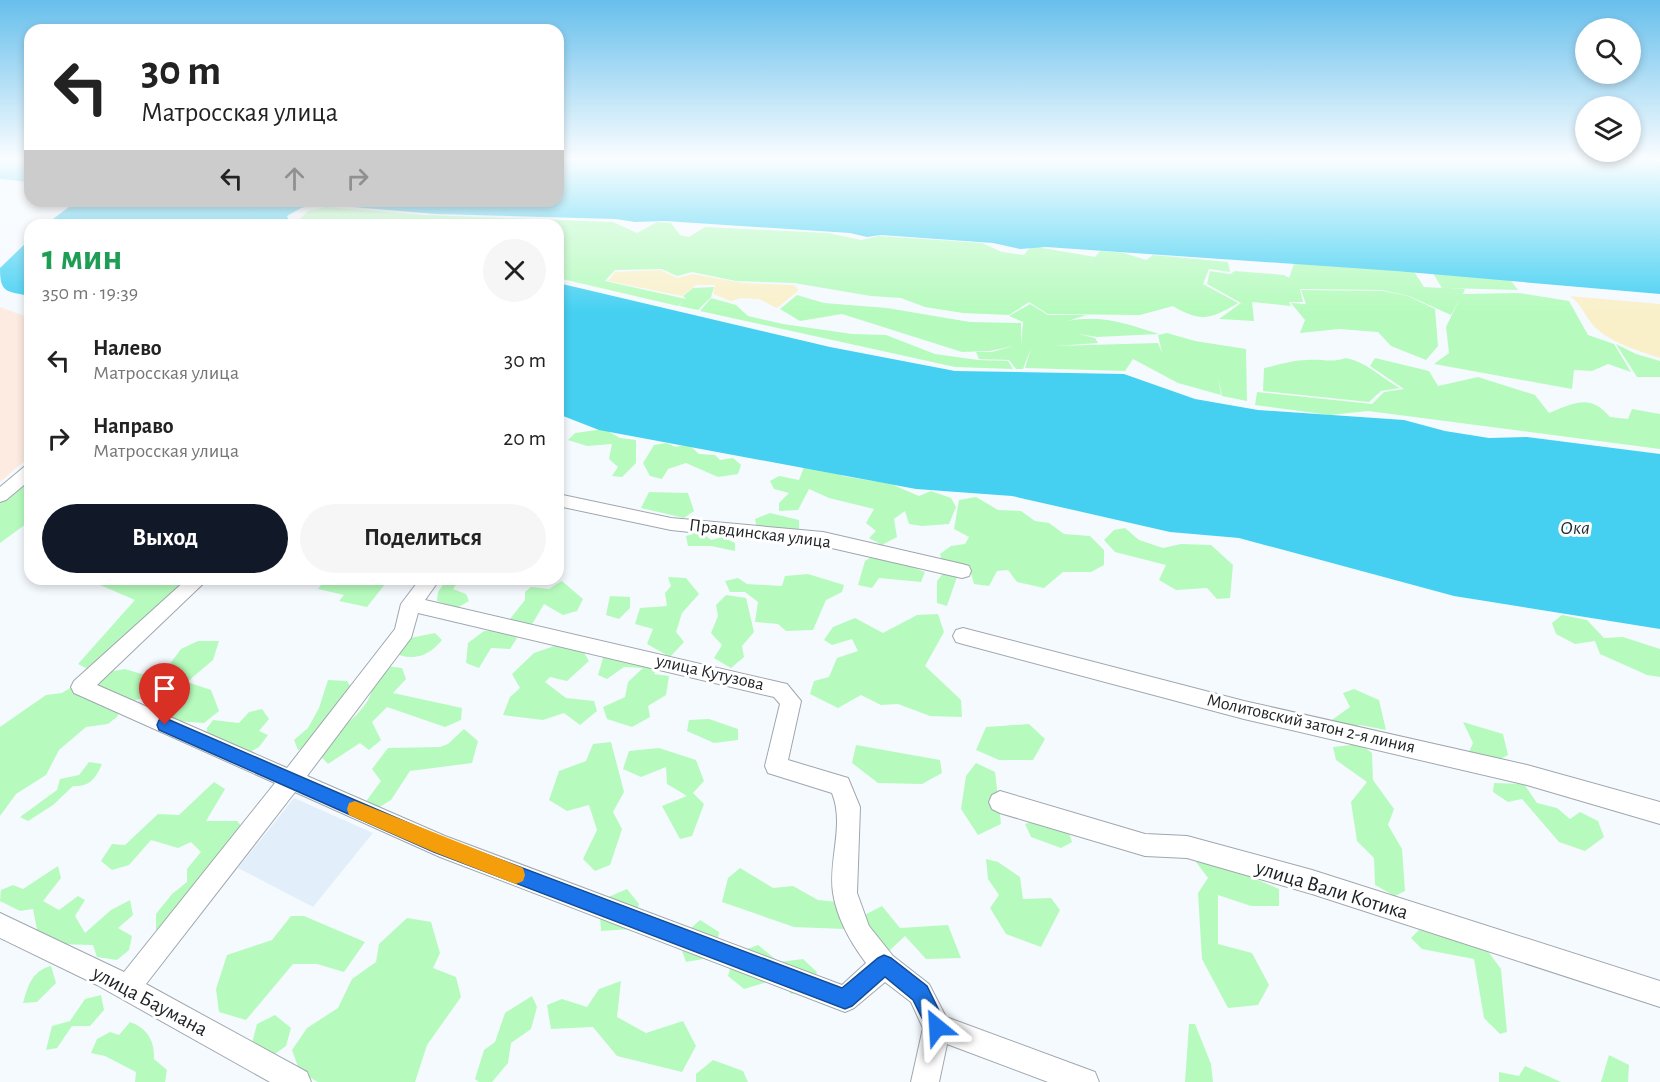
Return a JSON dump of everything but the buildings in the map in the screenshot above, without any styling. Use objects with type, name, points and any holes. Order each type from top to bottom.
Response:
[{"type":"street","points":[[0,496],[24,476]]},
{"type":"street","name":"Правдинская улица","points":[[564,501],[671,524],[823,539],[962,571]]},
{"type":"street","points":[[192,585],[81,687],[291,782],[440,846],[845,999],[884,964],[920,993],[937,1027],[925,1082]]},
{"type":"street","points":[[127,988],[291,782],[404,632],[411,604],[426,585]]},
{"type":"street","name":"улица Кутузова","points":[[411,604],[780,690],[791,701],[776,766],[840,785],[849,807],[845,893],[859,934],[884,964]]},
{"type":"street","name":"Молитовский затон 2-я линия","points":[[963,636],[1244,710],[1527,775],[1660,813]]},
{"type":"street","name":"улица Вали Котика","points":[[1000,802],[1145,845],[1187,847],[1312,882],[1660,994]]},
{"type":"street","name":"улица Баумана","points":[[0,925],[127,988],[297,1082]]},
{"type":"street","points":[[937,1027],[1085,1082]]},
{"type":"shaded area","points":[[0,307],[24,316],[24,461],[0,482]]},
{"type":"shaded area","points":[[294,798],[373,833],[313,907],[238,868]]},
{"type":"green space","points":[[369,210],[532,219],[300,219],[308,211]]},
{"type":"green space","points":[[564,220],[613,222],[637,233],[657,222],[671,223],[680,235],[689,237],[705,227],[828,233],[861,240],[879,236],[982,243],[1002,252],[1024,255],[1031,246],[1095,257],[1100,251],[1124,253],[1146,260],[1153,255],[1228,262],[1230,272],[1209,269],[1203,284],[1238,303],[1220,313],[1206,317],[1191,315],[1173,306],[1140,315],[1048,314],[1029,302],[1009,315],[963,313],[925,307],[901,298],[871,296],[794,283],[736,281],[692,272],[677,276],[662,269],[615,270],[605,281],[686,299],[683,296],[693,288],[714,287],[711,297],[698,310],[679,306],[683,301],[678,306],[564,279]]},
{"type":"green space","points":[[1295,261],[1413,270],[1424,287],[1442,288],[1431,270],[1508,277],[1518,290],[1447,288],[1465,289],[1463,294],[1519,293],[1569,301],[1588,335],[1614,344],[1631,372],[1608,364],[1592,371],[1574,370],[1572,389],[1434,364],[1449,353],[1446,327],[1460,298],[1451,315],[1409,296],[1382,290],[1300,289],[1303,302],[1289,302],[1291,306],[1252,302],[1254,321],[1219,319],[1241,303],[1207,284],[1210,271],[1230,274],[1235,271],[1284,275],[1289,278]]},
{"type":"green space","points":[[1301,290],[1383,291],[1408,296],[1435,309],[1438,346],[1426,360],[1391,346],[1378,332],[1339,329],[1300,333],[1305,320],[1291,303],[1306,304]]},
{"type":"green space","points":[[797,295],[824,303],[887,308],[970,322],[1021,323],[1021,345],[1023,322],[1009,316],[1030,304],[1048,315],[1086,315],[1068,321],[1103,319],[1159,334],[1097,337],[1078,334],[1095,338],[1098,343],[1055,346],[1158,343],[1162,353],[1158,335],[1167,333],[1195,341],[1246,349],[1247,401],[1222,396],[1218,376],[1221,395],[1178,383],[1133,359],[1125,371],[1025,368],[1031,348],[1023,369],[1016,369],[1009,360],[979,359],[976,352],[992,352],[1013,346],[990,351],[962,352],[842,314],[800,321],[780,309]]},
{"type":"green space","points":[[711,298],[736,305],[748,316],[783,324],[852,334],[886,335],[935,354],[978,360],[1008,361],[1013,369],[955,367],[700,311]]},
{"type":"green space","points":[[1616,344],[1636,354],[1660,361],[1660,377],[1637,377]]},
{"type":"green space","points":[[1346,358],[1367,367],[1400,388],[1381,391],[1369,402],[1263,391],[1264,368],[1297,361],[1332,361]]},
{"type":"green space","points":[[1375,358],[1429,371],[1438,386],[1478,377],[1535,395],[1549,413],[1581,402],[1596,405],[1610,417],[1628,419],[1632,409],[1660,414],[1660,449],[1368,411],[1330,415],[1255,405],[1257,392],[1372,404],[1384,392],[1404,389],[1370,366]]},
{"type":"green space","points":[[604,429],[620,438],[636,440],[636,463],[622,477],[612,476],[618,467],[609,459],[612,444],[587,446],[568,440],[575,433]]},
{"type":"green space","points":[[666,443],[676,447],[688,444],[699,454],[715,455],[720,460],[733,458],[741,465],[738,474],[718,477],[686,463],[668,469],[662,479],[650,476],[643,463],[654,445]]},
{"type":"green space","points":[[804,467],[831,469],[843,476],[891,484],[919,496],[931,491],[951,498],[956,507],[949,524],[922,526],[909,524],[905,511],[894,519],[897,537],[882,545],[869,538],[876,531],[866,523],[874,509],[829,498],[809,489],[798,510],[779,511],[779,503],[789,493],[774,489],[770,481],[779,476],[799,480]]},
{"type":"green space","points":[[24,477],[24,525],[0,543],[0,499]]},
{"type":"green space","points":[[649,492],[688,493],[694,511],[684,518],[641,508]]},
{"type":"green space","points":[[976,497],[998,510],[1021,511],[1035,521],[1049,523],[1064,534],[1090,536],[1104,550],[1104,565],[1091,572],[1063,572],[1044,588],[1017,582],[1008,570],[997,571],[989,586],[974,584],[970,570],[958,574],[947,606],[937,603],[937,581],[945,571],[940,554],[951,546],[965,544],[969,537],[954,529],[959,500]]},
{"type":"green space","points":[[770,513],[799,520],[799,529],[793,536],[757,529],[755,519]]},
{"type":"green space","points":[[1125,528],[1139,540],[1163,548],[1181,544],[1211,545],[1233,565],[1230,598],[1217,599],[1207,588],[1176,590],[1159,580],[1166,565],[1115,552],[1104,540],[1114,530]]},
{"type":"green space","points":[[701,532],[711,540],[723,537],[735,543],[735,551],[711,546],[688,546],[686,536]]},
{"type":"green space","points":[[876,554],[925,572],[921,582],[879,578],[872,588],[858,585],[865,561]]},
{"type":"green space","points":[[808,574],[844,585],[842,592],[826,600],[813,630],[786,631],[778,624],[755,622],[758,602],[745,592],[730,592],[725,581],[738,578],[747,584],[782,586],[785,576]]},
{"type":"green space","points":[[668,577],[686,578],[699,594],[682,613],[676,632],[684,642],[670,657],[647,644],[653,629],[635,624],[640,608],[667,606],[665,593],[671,586]]},
{"type":"green space","points":[[564,583],[583,599],[577,611],[563,615],[544,604],[531,626],[521,630],[510,619],[525,600],[525,592],[531,587],[549,589],[556,585],[564,585]]},
{"type":"green space","points":[[100,585],[187,585],[92,671],[78,664],[135,600]]},
{"type":"green space","points":[[321,585],[384,585],[367,607],[339,601],[344,595],[318,589]]},
{"type":"green space","points":[[443,585],[456,585],[453,589],[466,594],[469,601],[457,608],[437,601],[438,592]]},
{"type":"green space","points":[[726,595],[746,598],[754,632],[742,646],[744,657],[731,668],[714,658],[722,645],[711,633],[718,616],[716,605]]},
{"type":"green space","points":[[610,596],[630,597],[630,608],[619,619],[606,615]]},
{"type":"green space","points":[[938,614],[944,632],[925,666],[961,700],[962,717],[930,716],[898,704],[881,705],[861,695],[838,708],[810,694],[814,681],[829,677],[837,658],[858,651],[852,639],[832,645],[824,640],[833,627],[855,618],[883,633],[917,615]]},
{"type":"green space","points":[[1562,615],[1587,620],[1604,638],[1623,637],[1660,649],[1660,677],[1647,675],[1600,654],[1595,641],[1575,644],[1556,634],[1552,623]]},
{"type":"green space","points":[[502,630],[517,638],[510,649],[491,648],[479,668],[466,663],[468,643],[484,631]]},
{"type":"green space","points":[[435,633],[442,640],[424,654],[411,657],[389,651],[400,640]]},
{"type":"green space","points":[[198,641],[219,641],[213,660],[187,682],[211,690],[219,711],[204,723],[162,720],[143,711],[146,698],[164,684],[163,673],[181,649]]},
{"type":"green space","points":[[560,644],[583,651],[589,661],[567,681],[550,677],[545,682],[566,698],[594,701],[597,711],[580,725],[564,713],[543,720],[503,715],[510,697],[520,688],[512,674],[534,653]]},
{"type":"green space","points":[[616,652],[660,662],[654,674],[669,676],[666,695],[648,706],[650,717],[632,727],[607,719],[603,707],[625,697],[628,682],[643,668],[624,667],[607,679],[598,675],[603,658]]},
{"type":"green space","points":[[385,666],[402,668],[406,679],[393,693],[462,708],[461,720],[445,727],[387,707],[372,722],[381,740],[369,750],[360,743],[328,764],[314,749],[364,707],[371,695],[376,676]]},
{"type":"green space","points":[[125,669],[145,675],[150,689],[142,698],[117,706],[118,716],[108,724],[86,727],[59,750],[46,775],[16,794],[0,816],[0,727],[46,695],[62,693],[91,675]]},
{"type":"green space","points":[[328,680],[347,681],[359,700],[309,744],[298,750],[294,740],[308,728],[319,708]]},
{"type":"green space","points":[[1354,689],[1379,700],[1386,730],[1360,725],[1337,731],[1329,722],[1350,707],[1343,693]]},
{"type":"green space","points":[[262,709],[269,719],[259,731],[268,735],[259,747],[243,756],[206,740],[207,728],[213,720],[239,723],[249,712]]},
{"type":"green space","points":[[709,719],[738,729],[738,740],[714,743],[687,731],[689,720]]},
{"type":"green space","points":[[1463,722],[1503,734],[1508,755],[1489,765],[1469,752],[1473,743]]},
{"type":"green space","points":[[1029,724],[1045,739],[1033,760],[999,760],[976,750],[986,727]]},
{"type":"green space","points":[[464,729],[478,741],[472,763],[410,771],[391,800],[373,811],[362,807],[381,781],[372,769],[388,748],[440,747],[448,744]]},
{"type":"green space","points":[[611,742],[624,792],[613,812],[622,829],[610,865],[595,871],[583,859],[597,830],[589,805],[567,811],[549,800],[559,771],[586,761],[593,744]]},
{"type":"green space","points":[[1360,744],[1372,753],[1373,780],[1394,809],[1388,825],[1402,849],[1405,891],[1395,896],[1375,885],[1374,858],[1357,841],[1351,802],[1367,782],[1336,760],[1333,747]]},
{"type":"green space","points":[[856,745],[940,760],[942,773],[922,784],[878,783],[852,763]]},
{"type":"green space","points":[[659,748],[696,760],[704,781],[693,793],[704,804],[692,836],[680,839],[662,806],[687,796],[667,784],[666,767],[641,777],[623,769],[629,751]]},
{"type":"green space","points":[[89,762],[102,764],[92,781],[84,785],[73,786],[53,805],[28,821],[20,817],[57,790],[60,779],[79,775]]},
{"type":"green space","points":[[976,763],[995,772],[1001,824],[978,835],[961,809],[966,776]]},
{"type":"green space","points":[[214,782],[225,789],[206,821],[237,821],[247,832],[173,926],[156,930],[156,914],[172,894],[187,882],[187,869],[201,852],[191,842],[178,848],[151,840],[129,865],[112,870],[101,861],[112,844],[125,845],[158,814],[179,815]]},
{"type":"green space","points":[[1494,783],[1524,784],[1537,803],[1557,808],[1570,819],[1580,812],[1598,821],[1604,837],[1585,851],[1559,842],[1522,799],[1508,802],[1493,792]]},
{"type":"green space","points":[[1045,817],[1067,827],[1072,842],[1061,848],[1031,837],[1025,824]]},
{"type":"green space","points":[[1201,855],[1279,889],[1279,906],[1251,906],[1218,895],[1218,944],[1252,953],[1269,985],[1258,1005],[1228,1008],[1202,959],[1198,893],[1208,878],[1196,862]]},
{"type":"green space","points":[[986,859],[998,862],[1020,877],[1023,899],[1051,898],[1060,910],[1041,947],[1006,934],[990,908],[999,895],[988,879]]},
{"type":"green space","points":[[58,866],[61,878],[43,901],[59,910],[78,896],[85,900],[75,916],[85,933],[111,910],[130,900],[133,915],[118,928],[132,936],[129,950],[117,960],[97,957],[93,945],[57,944],[38,935],[33,909],[20,911],[0,901],[1,890],[13,885],[23,889]]},
{"type":"green space","points":[[740,868],[773,888],[793,886],[818,900],[838,902],[844,929],[794,927],[722,902],[728,878]]},
{"type":"green space","points":[[627,889],[639,904],[631,929],[601,931],[599,901]]},
{"type":"green space","points":[[882,906],[900,928],[948,925],[961,958],[926,959],[905,936],[889,951],[859,918]]},
{"type":"green space","points":[[291,916],[304,916],[365,942],[344,972],[317,964],[293,964],[246,1020],[219,1012],[216,989],[227,955],[272,940]]},
{"type":"green space","points":[[407,918],[431,922],[440,953],[433,968],[456,977],[461,997],[427,1045],[415,1082],[318,1082],[300,1072],[292,1050],[307,1028],[338,1008],[352,979],[376,962],[379,944]]},
{"type":"green space","points":[[700,920],[719,932],[715,957],[686,962],[678,940]]},
{"type":"green space","points":[[1419,930],[1487,950],[1501,969],[1507,1032],[1500,1034],[1484,1018],[1474,959],[1422,949],[1411,938]]},
{"type":"green space","points":[[758,945],[779,962],[803,959],[817,972],[810,990],[791,994],[778,979],[744,989],[728,976],[734,954]]},
{"type":"green space","points":[[51,966],[56,983],[37,1002],[23,1003],[35,975]]},
{"type":"green space","points":[[621,981],[617,1017],[646,1033],[683,1021],[696,1046],[682,1072],[617,1056],[593,1027],[551,1029],[547,1005],[562,999],[587,1007],[599,989]]},
{"type":"green space","points":[[101,995],[104,1010],[90,1026],[72,1026],[57,1048],[46,1050],[52,1026],[70,1021],[85,999]]},
{"type":"green space","points":[[532,996],[537,1007],[531,1029],[511,1043],[508,1063],[492,1082],[479,1082],[475,1079],[484,1050],[495,1042],[505,1013]]},
{"type":"green space","points":[[275,1015],[291,1028],[286,1046],[272,1056],[251,1047],[257,1024]]},
{"type":"green space","points":[[130,1022],[149,1036],[154,1059],[167,1070],[165,1082],[135,1082],[136,1072],[105,1056],[91,1053],[97,1039],[110,1032],[119,1035]]},
{"type":"green space","points":[[1189,1024],[1195,1024],[1211,1064],[1213,1082],[1185,1082]]},
{"type":"green space","points":[[1609,1055],[1629,1065],[1628,1082],[1601,1082]]},
{"type":"green space","points":[[713,1060],[743,1071],[748,1082],[696,1082],[696,1074]]},
{"type":"green space","points":[[1525,1066],[1561,1082],[1499,1082],[1499,1072],[1519,1076]]},
{"type":"sand","points":[[661,270],[677,278],[693,274],[743,283],[794,285],[799,290],[777,308],[759,299],[741,298],[731,301],[713,294],[715,285],[696,285],[682,296],[608,281],[615,272]]},
{"type":"sand","points":[[1570,296],[1660,304],[1660,358],[1624,345],[1599,331]]},
{"type":"water","points":[[64,210],[297,210],[287,216],[288,219],[53,219]]},
{"type":"water","points":[[394,210],[1660,210],[1660,294],[1396,271],[1046,247],[1020,249],[993,243],[881,235],[867,237],[850,233],[665,221],[635,222],[616,219],[435,214]]},
{"type":"water","points":[[24,245],[24,295],[10,292],[3,287],[0,268]]},
{"type":"water","name":"Ока","points":[[564,284],[830,347],[955,371],[1124,374],[1195,399],[1258,410],[1404,420],[1445,431],[1489,438],[1527,437],[1660,454],[1660,629],[1454,596],[1239,538],[1170,532],[1012,496],[916,489],[599,430],[564,416]]},
{"type":"slow traffic","points":[[355,809],[440,846],[516,875]]},
{"type":"route","points":[[165,725],[440,846],[845,999],[884,964],[920,993],[937,1027]]}]
